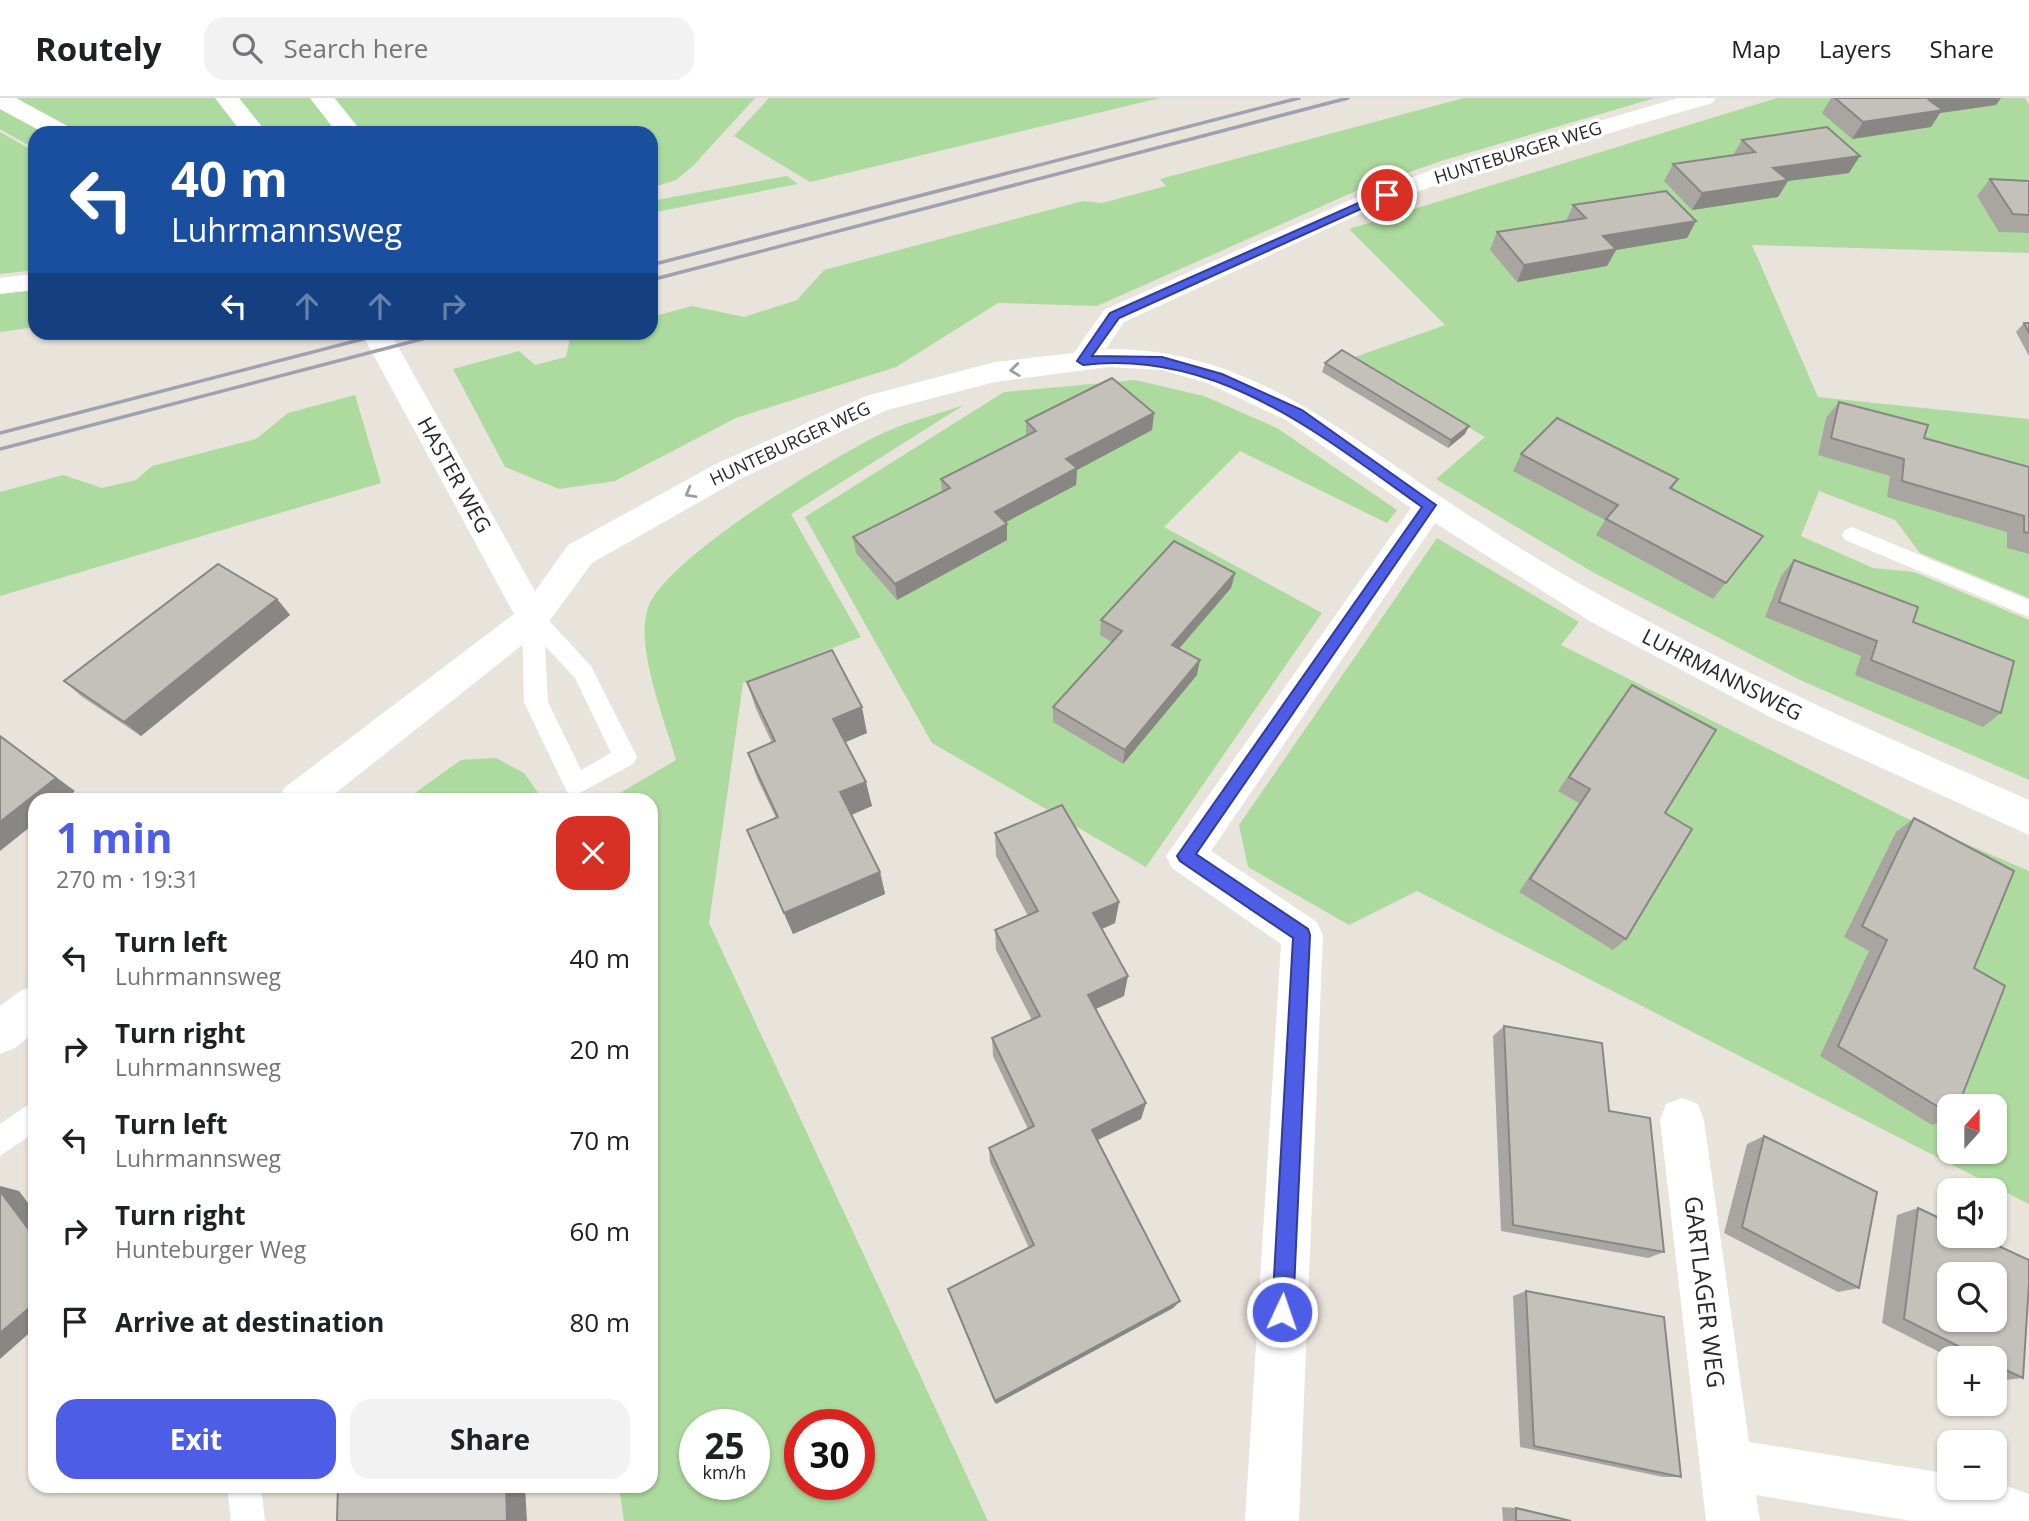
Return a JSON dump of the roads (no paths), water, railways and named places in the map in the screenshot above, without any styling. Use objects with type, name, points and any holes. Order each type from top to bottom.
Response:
[{"type":"street","points":[[227,98],[249,126]]},
{"type":"street","points":[[322,98],[344,126]]},
{"type":"street","name":"HUNTEBURGER WEG","points":[[307,793],[533,618],[580,554],[727,472],[802,436],[890,399],[995,372],[1083,361],[1114,316],[1367,202],[1447,173],[1704,98]]},
{"type":"street","points":[[0,99],[49,126]]},
{"type":"street","points":[[0,286],[28,283]]},
{"type":"street","name":"HASTER WEG","points":[[379,340],[533,618]]},
{"type":"street","name":"LUHRMANNSWEG","points":[[1083,361],[1108,358],[1162,361],[1217,376],[1297,413],[1430,505],[1605,614],[1762,697],[1934,778],[2029,818]]},
{"type":"street","points":[[1272,1521],[1302,935],[1186,856],[1430,505]]},
{"type":"street","points":[[0,1033],[28,1011]]},
{"type":"street","name":"GARTLAGER WEG","points":[[1682,1120],[1733,1521]]},
{"type":"street","points":[[1726,1464],[2005,1510],[2027,1521]]},
{"type":"lane","points":[[1852,536],[2029,609]]},
{"type":"lane","name":"HASTER WEG","points":[[533,618],[583,672],[625,757],[576,785],[536,702],[533,618]]},
{"type":"lane","points":[[0,1142],[28,1120]]},
{"type":"lane","points":[[245,1493],[248,1521]]},
{"type":"railway","points":[[658,263],[1299,98]]},
{"type":"railway","points":[[658,278],[1348,98]]},
{"type":"railway","points":[[0,433],[359,340]]},
{"type":"railway","points":[[0,449],[418,340]]}]
